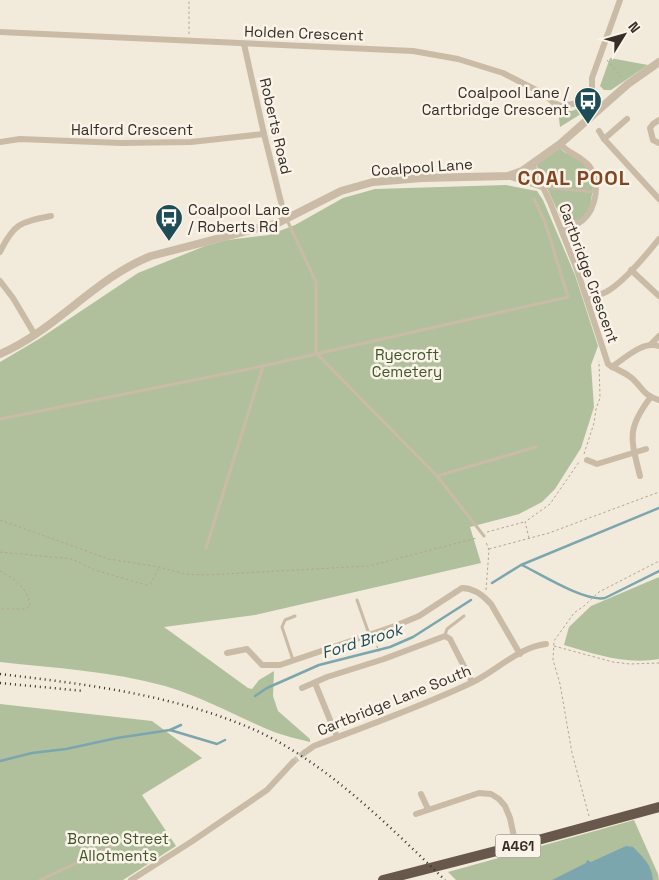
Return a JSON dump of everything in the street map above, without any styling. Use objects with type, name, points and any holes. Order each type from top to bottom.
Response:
[{"type":"highway","name":"A461","points":[[383,880],[659,807]]},
{"type":"street","points":[[601,107],[592,92],[592,78],[620,0]]},
{"type":"street","name":"Holden Crescent","points":[[0,32],[413,51],[458,59],[503,73],[544,94],[554,103],[561,106],[578,103],[592,92]]},
{"type":"street","name":"Roberts Road","points":[[244,44],[285,217]]},
{"type":"street","name":"Coalpool Lane","points":[[0,354],[35,335],[134,263],[172,250],[257,229],[341,191],[373,182],[422,178],[508,176],[522,170],[560,144],[628,84],[659,62]]},
{"type":"street","points":[[604,139],[627,119]]},
{"type":"street","points":[[659,120],[650,128],[653,140],[659,144]]},
{"type":"street","points":[[599,131],[604,139],[659,199]]},
{"type":"street","name":"Halford Crescent","points":[[0,142],[20,139],[121,143],[191,142],[264,134]]},
{"type":"street","points":[[560,144],[565,150],[579,156],[591,169],[596,180],[596,192],[592,209],[583,220],[562,231]]},
{"type":"street","name":"Cartbridge Crescent","points":[[532,164],[562,231],[588,300],[608,364],[612,367],[651,344],[659,336]]},
{"type":"street","points":[[508,176],[542,187]]},
{"type":"street","points":[[0,252],[12,230],[29,220],[51,216]]},
{"type":"street","points":[[588,300],[614,286],[659,239]]},
{"type":"street","points":[[631,270],[659,296]]},
{"type":"street","points":[[0,281],[13,298],[35,335]]},
{"type":"street","points":[[651,344],[659,346]]},
{"type":"street","points":[[612,367],[630,376],[650,398],[659,400]]},
{"type":"street","points":[[640,476],[634,454],[632,428],[638,414],[650,398]]},
{"type":"street","points":[[587,460],[597,464],[646,449]]},
{"type":"street","points":[[227,653],[247,649],[262,665],[280,664],[372,637],[419,616],[462,588],[470,588],[485,597],[499,616],[520,654]]},
{"type":"street","points":[[302,688],[327,677],[384,659],[445,636],[450,640],[472,682]]},
{"type":"street","name":"Cartbridge Lane South","points":[[304,753],[314,746],[399,714],[472,682],[537,645],[549,645]]},
{"type":"street","points":[[315,683],[337,737]]},
{"type":"street","points":[[131,880],[192,842],[267,790],[293,762]]},
{"type":"street","points":[[416,814],[479,793],[491,794],[499,798],[505,806],[510,818],[516,846]]},
{"type":"street","points":[[421,794],[428,809]]},
{"type":"lane","points":[[542,187],[596,192]]},
{"type":"lane","points":[[0,419],[263,366],[568,297],[545,222],[534,199]]},
{"type":"lane","points":[[285,217],[316,282],[316,353],[437,476],[484,536]]},
{"type":"lane","points":[[206,548],[263,366]]},
{"type":"lane","points":[[437,476],[536,447]]},
{"type":"lane","points":[[357,600],[372,637]]},
{"type":"lane","points":[[293,660],[282,627],[285,620],[295,616]]},
{"type":"lane","points":[[445,636],[447,629],[464,616]]},
{"type":"lane","points":[[40,880],[113,846]]},
{"type":"path","points":[[189,0],[189,40]]},
{"type":"path","points":[[602,54],[628,84]]},
{"type":"path","points":[[0,520],[109,560],[206,576],[369,566],[484,536],[487,532],[525,522],[550,504],[566,483],[584,453],[594,423],[600,398],[598,356],[604,352]]},
{"type":"path","points":[[488,550],[618,508],[659,492]]},
{"type":"path","points":[[525,522],[529,538]]},
{"type":"path","points":[[484,536],[488,550],[485,597]]},
{"type":"path","points":[[0,552],[72,559],[95,570],[146,585],[151,582],[159,568]]},
{"type":"path","points":[[589,816],[572,753],[553,652],[554,641],[574,613],[600,592],[659,561]]},
{"type":"path","points":[[0,571],[19,584],[26,592],[30,606],[26,609],[0,609]]},
{"type":"path","points":[[372,637],[380,655]]},
{"type":"path","points":[[549,645],[613,662],[630,664],[659,663]]},
{"type":"green space","points":[[610,58],[648,65],[611,90],[604,90],[600,86]]},
{"type":"green space","points":[[583,106],[587,108],[584,112],[560,127],[558,110],[572,111]]},
{"type":"green space","points":[[559,147],[564,152],[578,158],[589,170],[594,180],[590,208],[582,218],[565,227],[536,164]]},
{"type":"green space","name":"Ryecroft Cemetery","points":[[506,185],[537,191],[543,200],[575,275],[598,346],[591,365],[594,407],[581,448],[555,489],[542,502],[519,514],[470,527],[481,563],[255,615],[164,627],[248,688],[252,689],[259,680],[274,671],[273,696],[278,711],[310,739],[310,742],[274,732],[206,701],[165,686],[104,673],[0,662],[0,362],[39,339],[138,273],[205,246],[227,240],[269,235],[295,225],[343,198],[375,189]]},
{"type":"green space","points":[[659,577],[659,659],[623,660],[564,645],[569,627],[591,606]]},
{"type":"green space","name":"Borneo Street Allotments","points":[[0,704],[152,721],[202,758],[142,795],[176,846],[123,880],[0,880]]},
{"type":"green space","points":[[634,820],[659,880],[456,880],[448,872]]},
{"type":"water","points":[[626,846],[633,847],[643,858],[651,870],[653,880],[552,880],[586,863],[587,860],[591,862]]},
{"type":"waterway","name":"Ford Brook","points":[[492,583],[521,565],[659,508]]},
{"type":"waterway","points":[[522,565],[575,592],[597,598],[605,598],[659,571]]},
{"type":"waterway","name":"Ford Brook","points":[[255,696],[267,688],[319,665],[390,647],[413,637],[471,600]]},
{"type":"waterway","name":"Ford Brook","points":[[0,761],[32,753],[66,749],[117,738],[170,730],[181,725]]},
{"type":"waterway","name":"Ford Brook","points":[[170,730],[217,744],[225,740]]},
{"type":"tunnel","points":[[293,762],[304,753]]},
{"type":"railway","points":[[0,674],[95,686],[157,698],[188,706],[248,727],[302,756],[353,794],[445,880]]},
{"type":"railway","points":[[0,683],[84,691]]},
{"type":"place","name":"Coalpool Lane / Cartbridge Crescent","points":[[588,125]]},
{"type":"place","name":"Coalpool Lane / Roberts Rd","points":[[169,242]]},
{"type":"district","name":"COAL POOL","points":[[574,178]]}]
